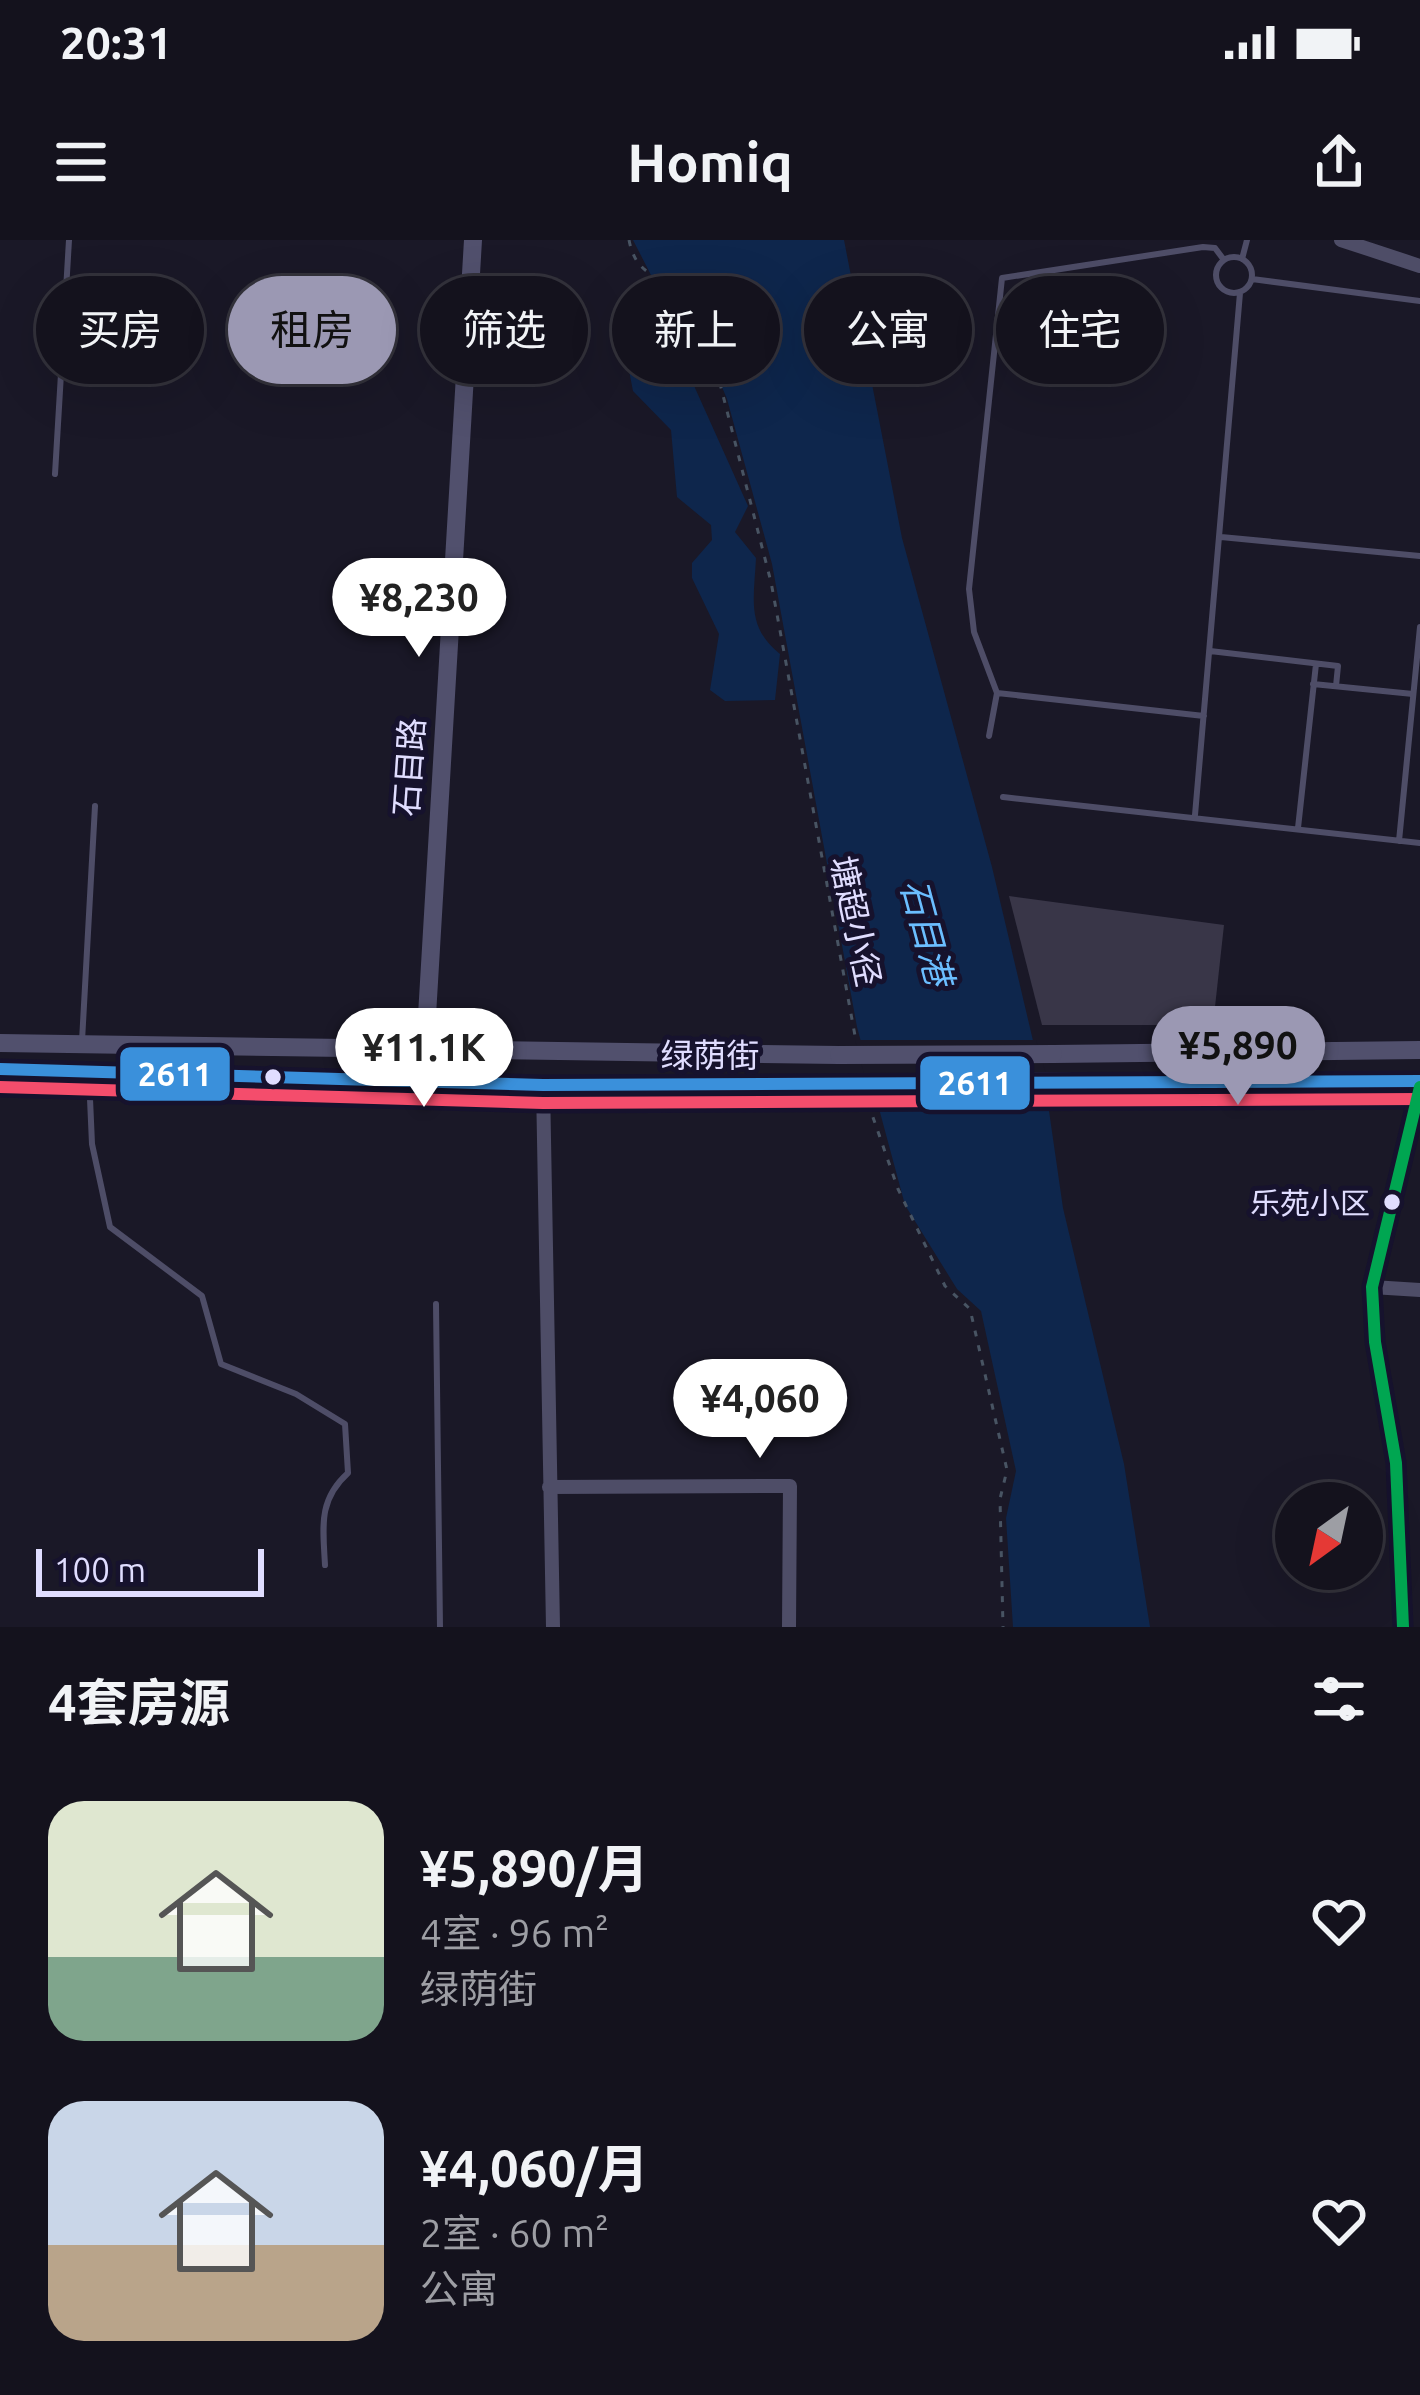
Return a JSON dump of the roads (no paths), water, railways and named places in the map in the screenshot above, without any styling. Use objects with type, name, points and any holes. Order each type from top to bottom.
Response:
[{"type":"main road","name":"石目路","points":[[423,1083],[473,240]]},
{"type":"main road","name":"绿荫街","points":[[0,1043],[424,1053],[1420,1050]]},
{"type":"main road","name":"绿荫街","points":[[0,1069],[543,1085],[1420,1084]]},
{"type":"main road","points":[[1402,1627],[1400,1505],[1375,1342],[1372,1287],[1420,1084]]},
{"type":"street","points":[[1341,240],[1420,266]]},
{"type":"street","points":[[543,1085],[553,1627]]},
{"type":"street","points":[[1372,1287],[1420,1290]]},
{"type":"street","points":[[550,1487],[790,1486],[789,1627]]},
{"type":"lane","points":[[55,474],[69,240]]},
{"type":"lane","points":[[1247,240],[1242,259],[1252,279]]},
{"type":"lane","points":[[989,736],[997,693],[974,632],[969,589],[1002,278],[1203,247],[1215,248],[1224,260]]},
{"type":"lane","points":[[1224,260],[1242,259]]},
{"type":"lane","points":[[1224,260],[1216,281],[1223,290],[1240,293]]},
{"type":"lane","points":[[1195,815],[1240,293],[1252,279]]},
{"type":"lane","points":[[1252,279],[1420,301]]},
{"type":"lane","points":[[1221,537],[1420,556]]},
{"type":"lane","points":[[1399,841],[1420,627]]},
{"type":"lane","points":[[1210,651],[1338,666],[1336,686]]},
{"type":"lane","points":[[1298,828],[1316,664]]},
{"type":"lane","points":[[1313,684],[1413,694]]},
{"type":"lane","points":[[997,693],[1204,716]]},
{"type":"lane","points":[[1003,797],[1420,843]]},
{"type":"lane","points":[[82,1045],[95,806]]},
{"type":"lane","points":[[88,1072],[92,1144],[110,1227],[202,1296],[221,1364],[296,1394],[345,1424],[348,1473],[328,1490],[323,1514],[325,1565]]},
{"type":"lane","points":[[436,1304],[440,1627]]},
{"type":"water","name":"石目港","points":[[633,240],[844,240],[851,276],[804,276],[804,384],[872,384],[902,538],[992,867],[1048,1104],[1063,1208],[1124,1464],[1150,1627],[1013,1627],[1006,1518],[1016,1471],[981,1311],[957,1289],[905,1205],[857,1027],[772,564],[721,384],[780,384],[780,276],[651,276]]},
{"type":"water","points":[[632,384],[693,384],[748,506],[735,532],[756,558],[757,623],[780,654],[775,700],[725,701],[710,690],[719,634],[692,578],[692,563],[712,540],[711,525],[677,497],[671,430]]},
{"type":"place","name":"乐苑小区","points":[[1392,1202]]}]
